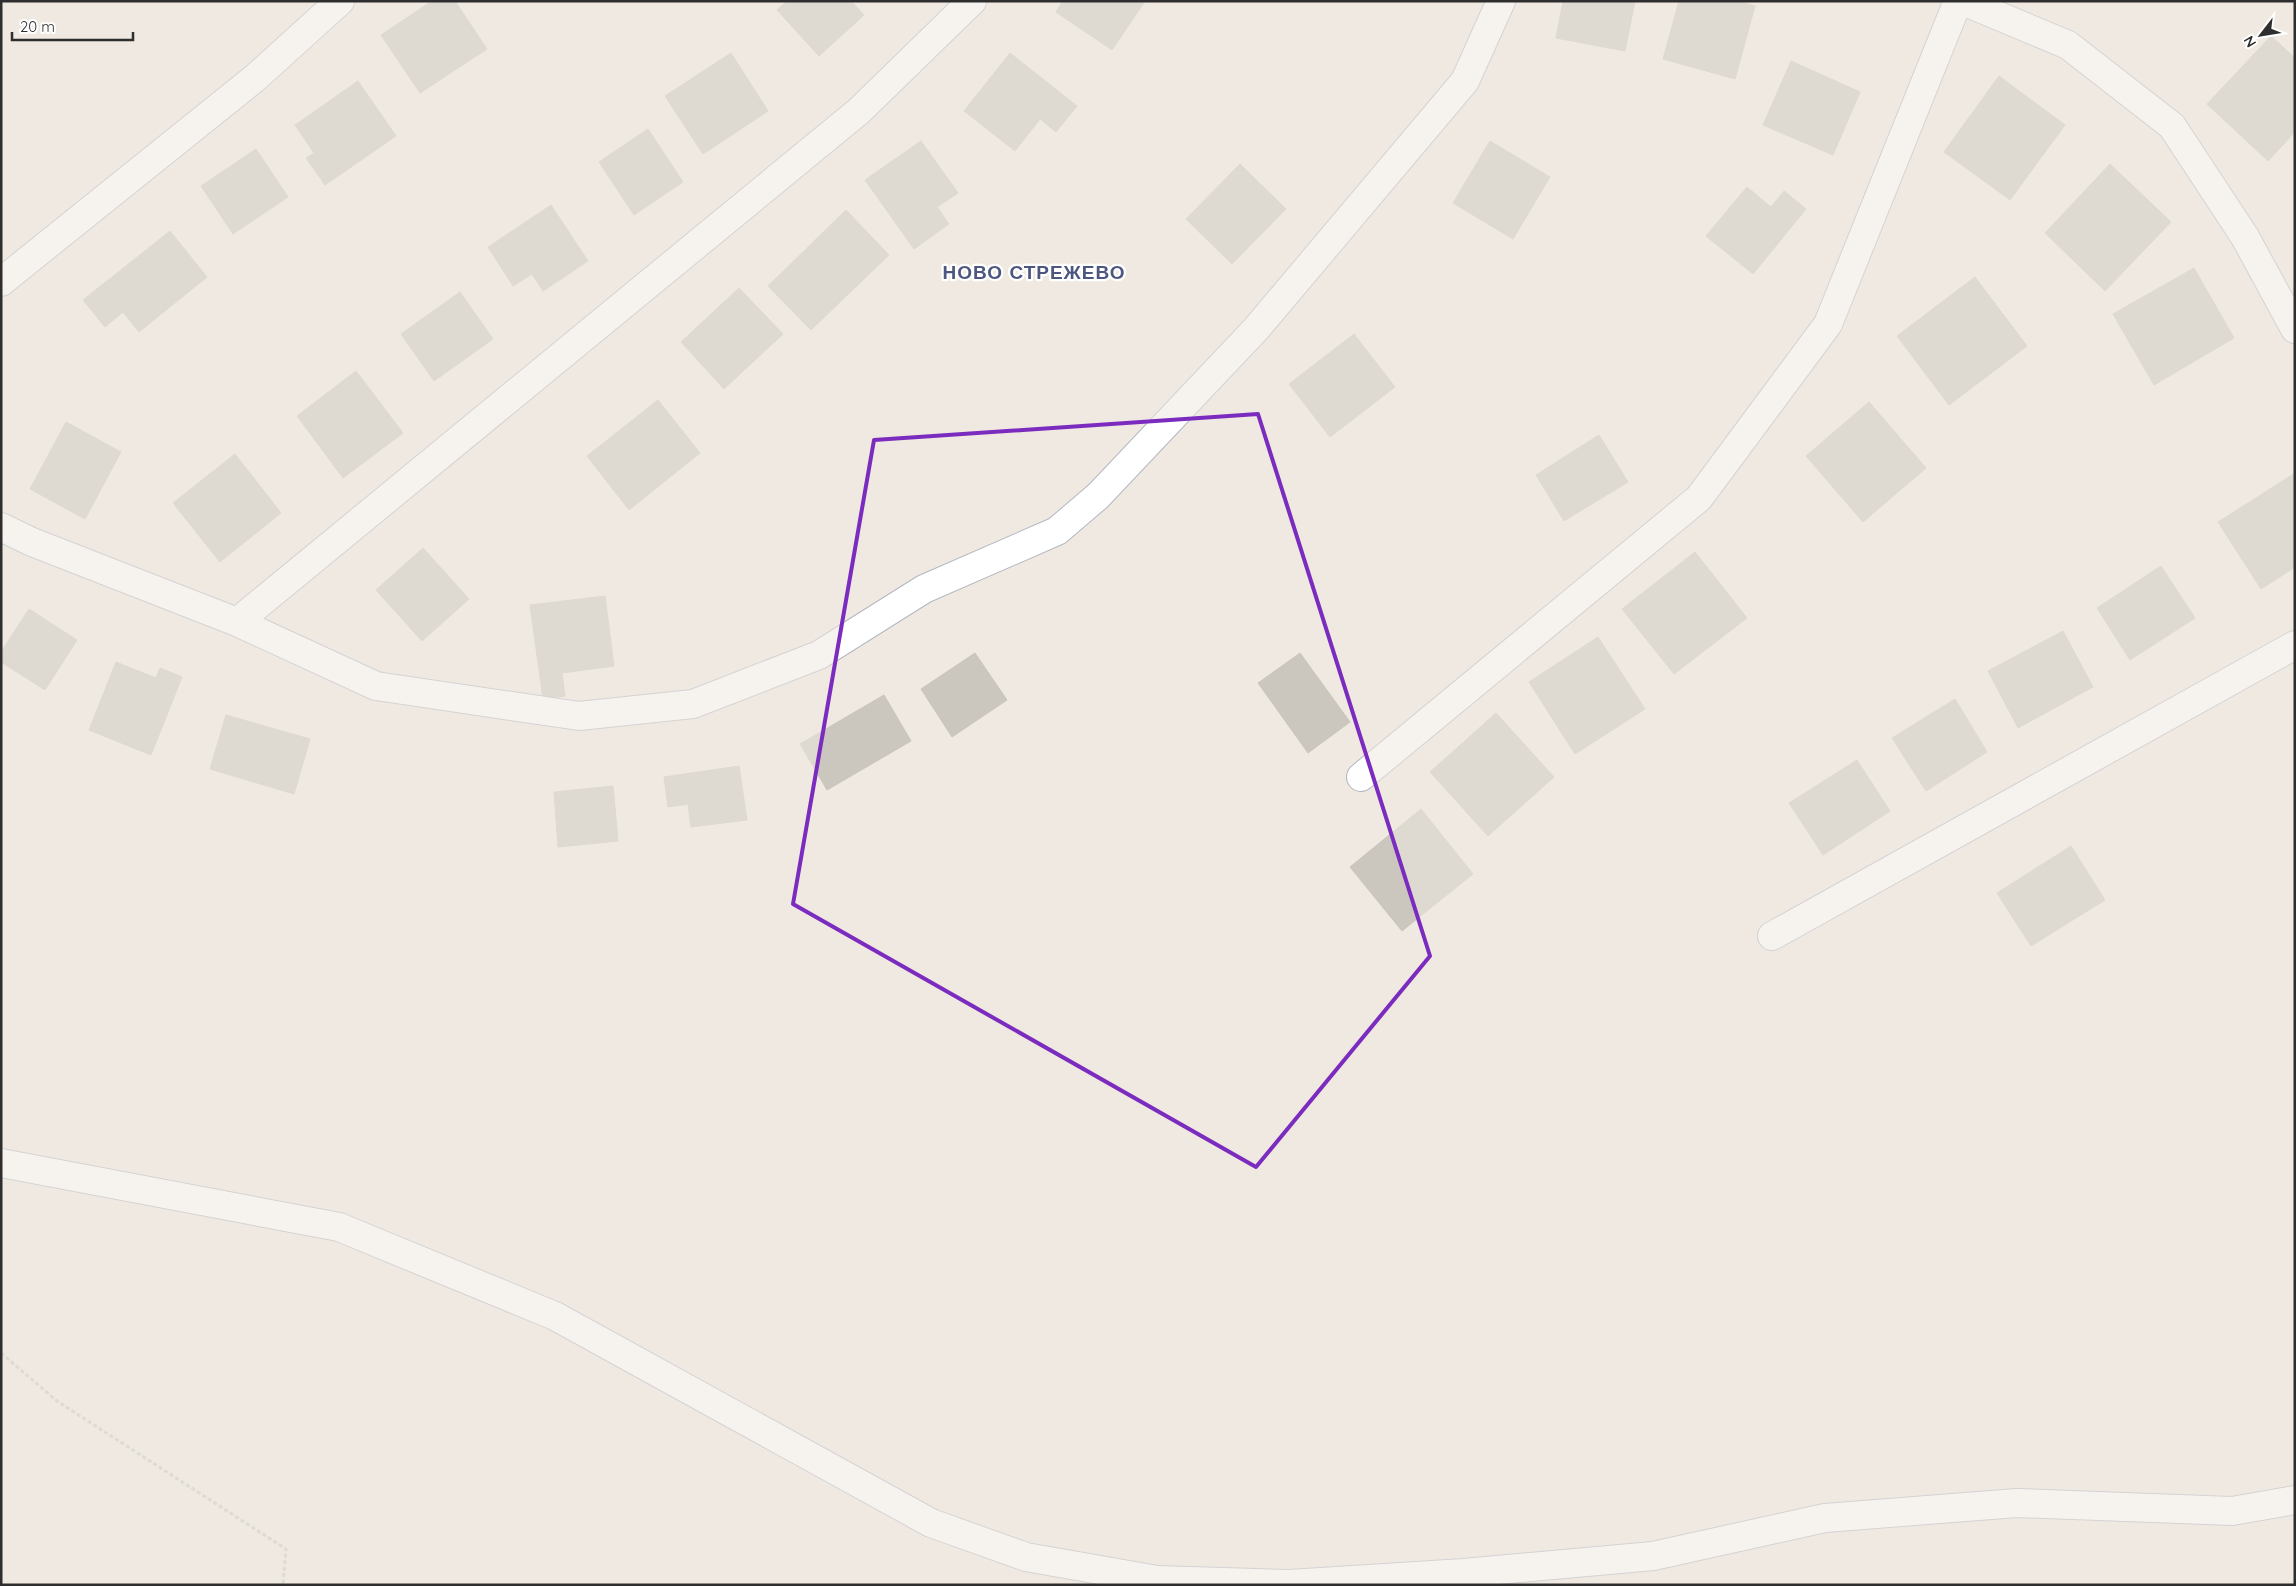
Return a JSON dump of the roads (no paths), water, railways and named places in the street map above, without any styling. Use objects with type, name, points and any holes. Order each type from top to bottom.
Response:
[{"type":"street","points":[[1,282],[255,78],[340,1]]},
{"type":"street","points":[[237,622],[859,112],[972,1]]},
{"type":"street","points":[[1,527],[32,542],[237,622],[376,686],[580,716],[693,704],[819,655],[924,590],[1057,531],[1098,496],[1256,329],[1465,81],[1500,1]]},
{"type":"street","points":[[1361,777],[1699,498],[1828,324],[1958,1]]},
{"type":"street","points":[[1963,1],[2068,45],[2172,126],[2245,237],[2295,329]]},
{"type":"street","points":[[1772,936],[2295,644]]},
{"type":"street","points":[[1,1163],[339,1227],[555,1316],[931,1523],[1026,1557],[1157,1580],[1289,1584],[1484,1571],[1654,1556],[1825,1518],[2017,1503],[2232,1511],[2295,1500]]},
{"type":"district","name":"НОВО СТРЕЖЕВО","points":[[1034,272]]}]
